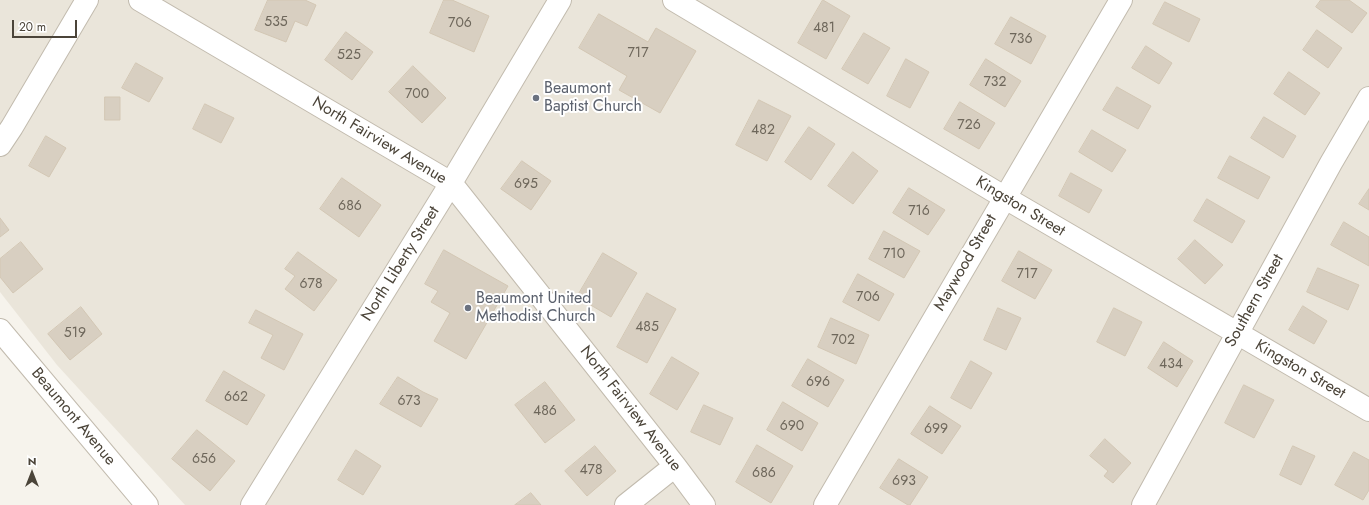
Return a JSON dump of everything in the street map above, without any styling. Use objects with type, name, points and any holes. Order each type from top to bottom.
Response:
[{"type":"street","points":[[0,145],[87,0]]},
{"type":"street","name":"North Fairview Avenue","points":[[140,0],[451,183],[675,466],[704,505]]},
{"type":"street","name":"North Liberty Street","points":[[252,505],[451,183],[560,0]]},
{"type":"street","name":"Kingston Street","points":[[674,0],[1004,197],[1369,410]]},
{"type":"street","name":"Maywood Street","points":[[825,505],[1004,197],[1121,0]]},
{"type":"street","name":"Southern Street","points":[[1143,505],[1331,162],[1369,98]]},
{"type":"street","name":"Beaumont Avenue","points":[[0,330],[147,505]]},
{"type":"street","points":[[626,505],[675,466]]},
{"type":"shaded area","points":[[0,0],[1369,0],[1369,505],[185,505],[57,365],[0,292]]},
{"type":"building","points":[[268,0],[305,0],[316,5],[307,26],[295,21],[286,42],[255,30]]},
{"type":"building","points":[[444,0],[452,0],[489,16],[474,52],[430,33]]},
{"type":"building","points":[[823,0],[850,16],[826,59],[798,43]]},
{"type":"building","points":[[1321,0],[1349,0],[1367,13],[1352,33],[1316,7]]},
{"type":"building","points":[[1165,2],[1200,19],[1189,42],[1153,24]]},
{"type":"building","points":[[599,14],[648,42],[656,28],[696,51],[660,113],[619,90],[627,76],[579,48]]},
{"type":"building","points":[[1011,17],[1046,36],[1031,64],[995,44]]},
{"type":"building","points":[[1317,30],[1342,48],[1328,68],[1303,50]]},
{"type":"building","points":[[346,32],[373,52],[352,80],[325,60]]},
{"type":"building","points":[[864,33],[890,48],[868,84],[842,69]]},
{"type":"building","points":[[1146,46],[1172,63],[1159,84],[1132,68]]},
{"type":"building","points":[[906,59],[929,72],[910,108],[887,96]]},
{"type":"building","points":[[986,59],[1021,81],[1005,107],[970,85]]},
{"type":"building","points":[[136,63],[163,78],[149,102],[122,88]]},
{"type":"building","points":[[413,66],[446,98],[422,123],[389,92]]},
{"type":"building","points":[[1289,72],[1320,93],[1305,115],[1274,94]]},
{"type":"building","points":[[1117,87],[1151,106],[1138,129],[1103,110]]},
{"type":"building","points":[[105,97],[120,97],[120,120],[105,120]]},
{"type":"building","points":[[759,100],[791,116],[767,161],[736,145]]},
{"type":"building","points":[[960,102],[995,123],[979,149],[944,129]]},
{"type":"building","points":[[205,104],[234,118],[221,143],[193,129]]},
{"type":"building","points":[[1264,117],[1296,136],[1283,158],[1251,138]]},
{"type":"building","points":[[809,127],[835,144],[811,180],[785,162]]},
{"type":"building","points":[[1092,130],[1126,150],[1112,172],[1079,152]]},
{"type":"building","points":[[46,136],[66,148],[49,177],[29,166]]},
{"type":"building","points":[[853,152],[878,171],[853,204],[828,186]]},
{"type":"building","points":[[1230,156],[1270,177],[1258,199],[1218,178]]},
{"type":"building","points":[[522,161],[551,181],[531,210],[501,189]]},
{"type":"building","points":[[1071,173],[1102,190],[1089,213],[1059,196]]},
{"type":"building","points":[[342,178],[381,205],[359,237],[320,209]]},
{"type":"building","points":[[909,188],[945,210],[928,235],[893,213]]},
{"type":"building","points":[[1369,189],[1369,210],[1359,204]]},
{"type":"building","points":[[1207,199],[1245,221],[1232,243],[1194,221]]},
{"type":"building","points":[[0,218],[9,230],[0,237]]},
{"type":"building","points":[[1344,222],[1369,237],[1369,266],[1331,245]]},
{"type":"building","points":[[884,231],[920,251],[904,278],[869,259]]},
{"type":"building","points":[[1195,240],[1223,265],[1205,284],[1178,259]]},
{"type":"building","points":[[21,242],[43,269],[13,293],[0,277],[0,259]]},
{"type":"building","name":"Beaumont United Methodist Church","points":[[444,250],[508,286],[466,359],[434,341],[450,313],[431,302],[438,291],[425,284]]},
{"type":"building","points":[[1019,251],[1052,270],[1035,299],[1002,281]]},
{"type":"building","points":[[298,252],[337,280],[314,311],[285,289],[295,276],[285,269]]},
{"type":"building","points":[[603,253],[637,273],[611,317],[577,297]]},
{"type":"building","points":[[1318,268],[1359,285],[1348,310],[1307,292]]},
{"type":"building","points":[[858,274],[894,294],[879,321],[843,302]]},
{"type":"building","points":[[647,293],[676,309],[647,363],[617,347]]},
{"type":"building","points":[[1303,306],[1327,321],[1314,344],[1289,330]]},
{"type":"building","points":[[81,307],[102,334],[70,360],[48,334]]},
{"type":"building","points":[[998,308],[1021,318],[1006,350],[984,340]]},
{"type":"building","points":[[1114,308],[1142,322],[1125,356],[1097,342]]},
{"type":"building","points":[[256,310],[303,334],[284,370],[261,358],[273,335],[249,323]]},
{"type":"building","points":[[831,318],[869,335],[856,364],[818,347]]},
{"type":"building","points":[[1164,342],[1193,361],[1177,387],[1148,368]]},
{"type":"building","points":[[672,357],[699,373],[677,410],[650,394]]},
{"type":"building","points":[[808,359],[844,380],[828,407],[792,386]]},
{"type":"building","points":[[971,361],[992,373],[971,409],[951,398]]},
{"type":"building","points":[[224,371],[265,395],[247,425],[206,401]]},
{"type":"building","points":[[398,377],[438,399],[421,427],[380,404]]},
{"type":"building","points":[[545,382],[575,420],[545,443],[515,405]]},
{"type":"building","points":[[1244,385],[1274,400],[1254,438],[1225,423]]},
{"type":"building","points":[[783,402],[818,423],[802,451],[767,430]]},
{"type":"building","points":[[704,405],[733,418],[720,445],[691,432]]},
{"type":"building","points":[[930,406],[961,426],[942,454],[911,434]]},
{"type":"building","points":[[197,430],[235,461],[210,491],[172,459]]},
{"type":"building","points":[[1105,439],[1131,463],[1113,483],[1104,476],[1108,471],[1090,456]]},
{"type":"building","points":[[757,445],[793,466],[771,503],[736,482]]},
{"type":"building","points":[[595,446],[616,471],[587,496],[565,471]]},
{"type":"building","points":[[1293,446],[1315,456],[1301,485],[1280,475]]},
{"type":"building","points":[[356,450],[381,466],[363,495],[338,480]]},
{"type":"building","points":[[1354,452],[1369,460],[1369,490],[1363,500],[1335,485]]},
{"type":"building","points":[[899,459],[928,477],[910,505],[880,488]]},
{"type":"building","points":[[531,493],[541,505],[515,505]]},
{"type":"place","name":"Beaumont Baptist Church","points":[[536,98]]},
{"type":"place","name":"Beaumont United Methodist Church","points":[[468,308]]}]
